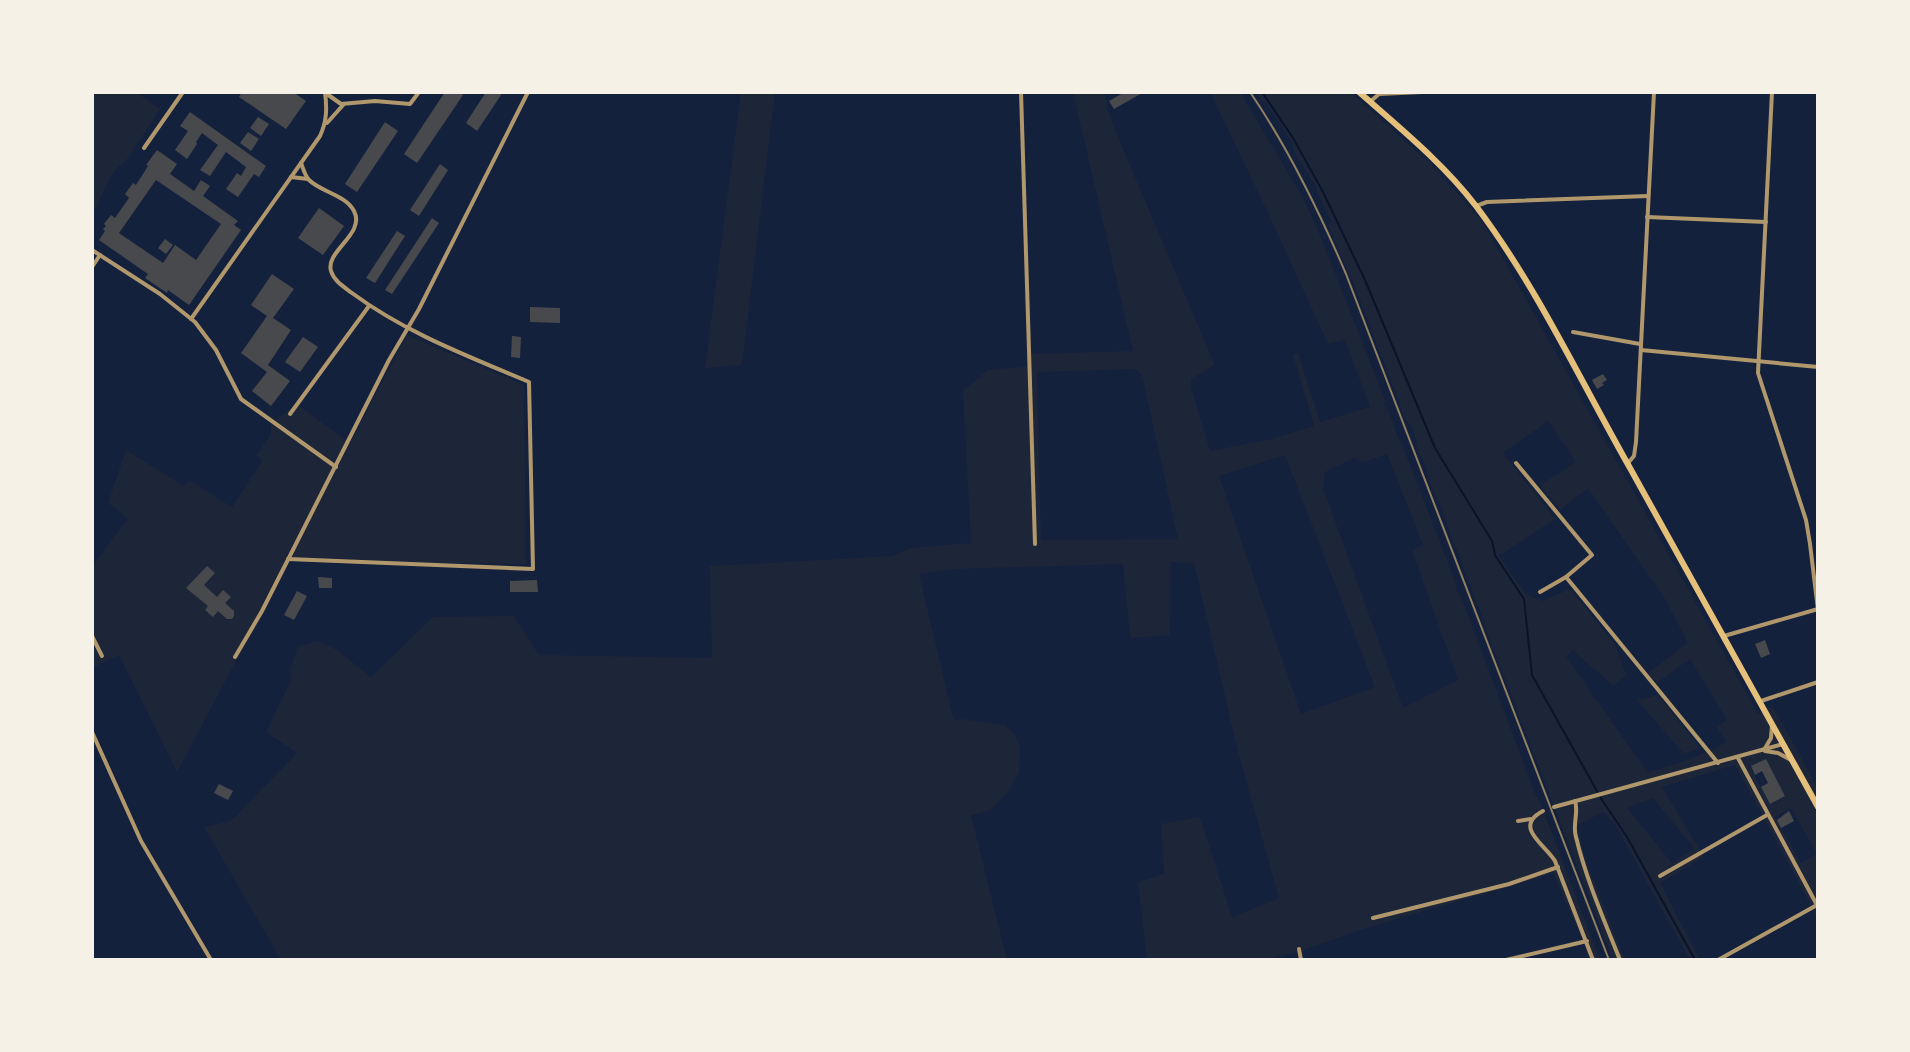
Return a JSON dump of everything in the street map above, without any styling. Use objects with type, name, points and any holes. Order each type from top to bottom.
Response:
[{"type":"main road","points":[[1359,92],[1437,163],[1476,206],[1502,244],[1540,305],[1818,807]]},
{"type":"street","points":[[144,148],[183,92]]},
{"type":"street","points":[[325,92],[344,104],[375,101],[410,104],[419,92]]},
{"type":"street","points":[[325,92],[325,126]]},
{"type":"street","points":[[235,657],[262,611],[528,92]]},
{"type":"street","points":[[1021,92],[1035,544]]},
{"type":"street","points":[[1370,102],[1379,94],[1422,92]]},
{"type":"street","points":[[1627,464],[1635,450],[1654,92]]},
{"type":"street","points":[[1724,636],[1818,609],[1806,520],[1758,373],[1772,92]]},
{"type":"street","points":[[191,319],[325,126],[344,104]]},
{"type":"street","points":[[301,163],[308,179]]},
{"type":"street","points":[[288,559],[533,569],[529,382],[407,329],[335,280],[332,261],[356,226],[355,212],[308,179],[290,177]]},
{"type":"street","points":[[1476,206],[1491,202],[1648,196]]},
{"type":"street","points":[[1647,217],[1766,222]]},
{"type":"street","points":[[92,250],[160,294],[191,319],[216,350],[241,399],[336,467]]},
{"type":"street","points":[[92,267],[100,255]]},
{"type":"street","points":[[290,414],[369,306]]},
{"type":"street","points":[[1573,332],[1640,347],[1818,367]]},
{"type":"street","points":[[1516,463],[1592,555],[1566,577],[1540,592]]},
{"type":"street","points":[[1566,577],[1718,763]]},
{"type":"street","points":[[92,636],[102,656]]},
{"type":"street","points":[[1761,701],[1818,682]]},
{"type":"street","points":[[1763,751],[1771,738],[1772,722]]},
{"type":"street","points":[[92,732],[141,841],[211,960]]},
{"type":"street","points":[[1554,807],[1783,744]]},
{"type":"street","points":[[1763,751],[1778,753],[1792,760]]},
{"type":"street","points":[[1718,960],[1818,906],[1738,758]]},
{"type":"street","points":[[1575,801],[1578,810],[1574,827],[1580,855],[1620,960]]},
{"type":"street","points":[[1518,821],[1533,819],[1543,811]]},
{"type":"street","points":[[1660,876],[1767,815]]},
{"type":"street","points":[[1533,819],[1534,839],[1552,856],[1558,867],[1593,960]]},
{"type":"street","points":[[1373,918],[1509,884],[1558,867]]},
{"type":"street","points":[[1506,960],[1587,941]]},
{"type":"street","points":[[1299,949],[1301,960]]},
{"type":"shaded area","points":[[92,92],[136,92],[160,109],[128,158],[115,170],[92,216]]},
{"type":"shaded area","points":[[741,92],[775,92],[742,365],[705,368]]},
{"type":"shaded area","points":[[1073,92],[1104,92],[1123,149],[1215,365],[1191,379],[1210,451],[1272,439],[1314,426],[1293,355],[1298,353],[1320,422],[1370,407],[1345,340],[1328,344],[1210,92],[1240,92],[1303,198],[1320,235],[1600,960],[1589,960],[1553,872],[1366,928],[1295,953],[1262,960],[1147,960],[1138,882],[1164,874],[1161,824],[1200,817],[1232,917],[1279,898],[1237,748],[1194,563],[1171,562],[1170,635],[1130,638],[1123,564],[954,569],[919,574],[954,721],[961,719],[1005,725],[1013,732],[1020,746],[1019,772],[1009,791],[990,811],[971,815],[1007,960],[281,960],[204,827],[231,821],[297,753],[266,732],[291,680],[290,670],[298,646],[319,641],[337,650],[371,677],[433,617],[514,616],[539,655],[712,658],[710,566],[893,556],[911,548],[971,543],[963,391],[988,370],[1030,366],[1030,354],[1133,351]],"holes":[[[1135,369],[1143,380],[1178,539],[1041,540],[1037,372]],[[1387,454],[1423,545],[1412,550],[1458,680],[1403,708],[1323,488],[1325,472],[1354,458],[1364,462]],[[1285,455],[1375,687],[1301,714],[1219,476]]]},
{"type":"shaded area","points":[[1255,92],[1350,92],[1432,165],[1482,221],[1758,714],[1773,706],[1818,789],[1818,918],[1735,765],[1662,787],[1704,857],[1660,883],[1700,960],[1690,960],[1616,826],[1603,812],[1576,826],[1587,864],[1625,960],[1613,960],[1416,447],[1411,425],[1406,421],[1328,225],[1332,222],[1317,194],[1317,188],[1293,150],[1293,144],[1266,103]],"holes":[[[1548,421],[1576,462],[1540,485],[1560,510],[1588,488],[1665,599],[1688,643],[1648,673],[1657,683],[1690,659],[1727,720],[1717,727],[1727,742],[1688,760],[1647,772],[1566,656],[1573,651],[1614,686],[1626,675],[1615,644],[1570,589],[1542,601],[1526,594],[1499,556],[1555,519],[1503,453]],[[1766,759],[1786,796],[1770,805],[1750,767]],[[1653,798],[1694,848],[1672,863],[1627,808]],[[1791,808],[1817,854],[1801,863],[1775,817]]]},
{"type":"shaded area","points":[[407,335],[524,385],[526,564],[302,562],[292,556],[177,772],[119,655],[92,668],[92,642],[96,640],[92,633],[92,566],[128,518],[108,503],[126,450],[184,486],[189,480],[232,507],[263,460],[256,456],[271,434],[271,421],[282,416],[295,403],[350,443]]},
{"type":"shaded area","points":[[1658,695],[1700,748],[1684,754],[1637,700]]},
{"type":"building","points":[[242,92],[293,92],[306,101],[286,129],[239,97]]},
{"type":"building","points":[[445,92],[463,95],[417,163],[404,154]]},
{"type":"building","points":[[486,92],[503,92],[477,131],[466,123]]},
{"type":"building","points":[[1125,92],[1144,92],[1114,109],[1109,101]]},
{"type":"building","points":[[190,112],[266,166],[259,177],[254,174],[238,197],[226,189],[237,173],[241,176],[246,167],[226,152],[210,176],[200,170],[218,145],[202,133],[187,159],[175,150],[188,131],[180,126]]},
{"type":"building","points":[[258,117],[269,124],[261,136],[250,128]]},
{"type":"building","points":[[385,122],[398,131],[357,192],[345,184]]},
{"type":"building","points":[[248,132],[259,139],[251,151],[240,143]]},
{"type":"building","points":[[157,150],[177,164],[170,174],[194,191],[201,180],[210,186],[203,196],[238,221],[234,225],[241,230],[189,305],[145,278],[148,274],[99,240],[105,231],[104,224],[111,215],[115,218],[129,198],[125,194],[133,183],[136,185]],"holes":[[[156,180],[221,224],[196,260],[175,245],[163,263],[119,233]]]},
{"type":"building","points":[[440,164],[448,170],[419,216],[410,210]]},
{"type":"building","points":[[319,208],[344,226],[323,255],[298,238]]},
{"type":"building","points":[[432,218],[439,223],[392,294],[385,290]]},
{"type":"building","points":[[397,231],[405,236],[375,283],[366,278]]},
{"type":"building","points":[[165,239],[173,245],[166,254],[158,248]]},
{"type":"building","points":[[272,274],[294,289],[273,318],[291,330],[268,365],[290,381],[271,406],[252,391],[267,372],[241,353],[267,316],[251,305]]},
{"type":"building","points":[[530,307],[560,308],[560,323],[530,322]]},
{"type":"building","points":[[512,336],[521,337],[520,358],[511,357]]},
{"type":"building","points":[[303,337],[318,347],[300,372],[285,362]]},
{"type":"building","points":[[1603,374],[1607,380],[1597,389],[1592,380]]},
{"type":"building","points":[[207,566],[215,573],[204,585],[217,597],[223,590],[231,597],[225,603],[234,611],[232,619],[227,619],[218,611],[213,617],[205,610],[208,606],[186,588]]},
{"type":"building","points":[[318,577],[332,578],[332,588],[319,588]]},
{"type":"building","points":[[537,580],[538,592],[510,592],[510,581]]},
{"type":"building","points":[[297,591],[307,596],[294,620],[284,615]]},
{"type":"building","points":[[1765,640],[1770,654],[1761,658],[1755,644]]},
{"type":"building","points":[[1766,759],[1785,796],[1770,804],[1761,787],[1768,783],[1762,771],[1755,775],[1751,766]]},
{"type":"building","points":[[219,784],[233,791],[228,800],[214,793]]},
{"type":"building","points":[[1789,811],[1794,821],[1781,828],[1777,820]]},
{"type":"waterway","points":[[1262,92],[1293,138],[1323,192],[1365,280],[1435,448],[1492,541],[1495,555],[1524,599],[1532,675],[1695,960]]},
{"type":"railway","points":[[1250,92],[1302,181],[1346,274],[1609,960]]}]
